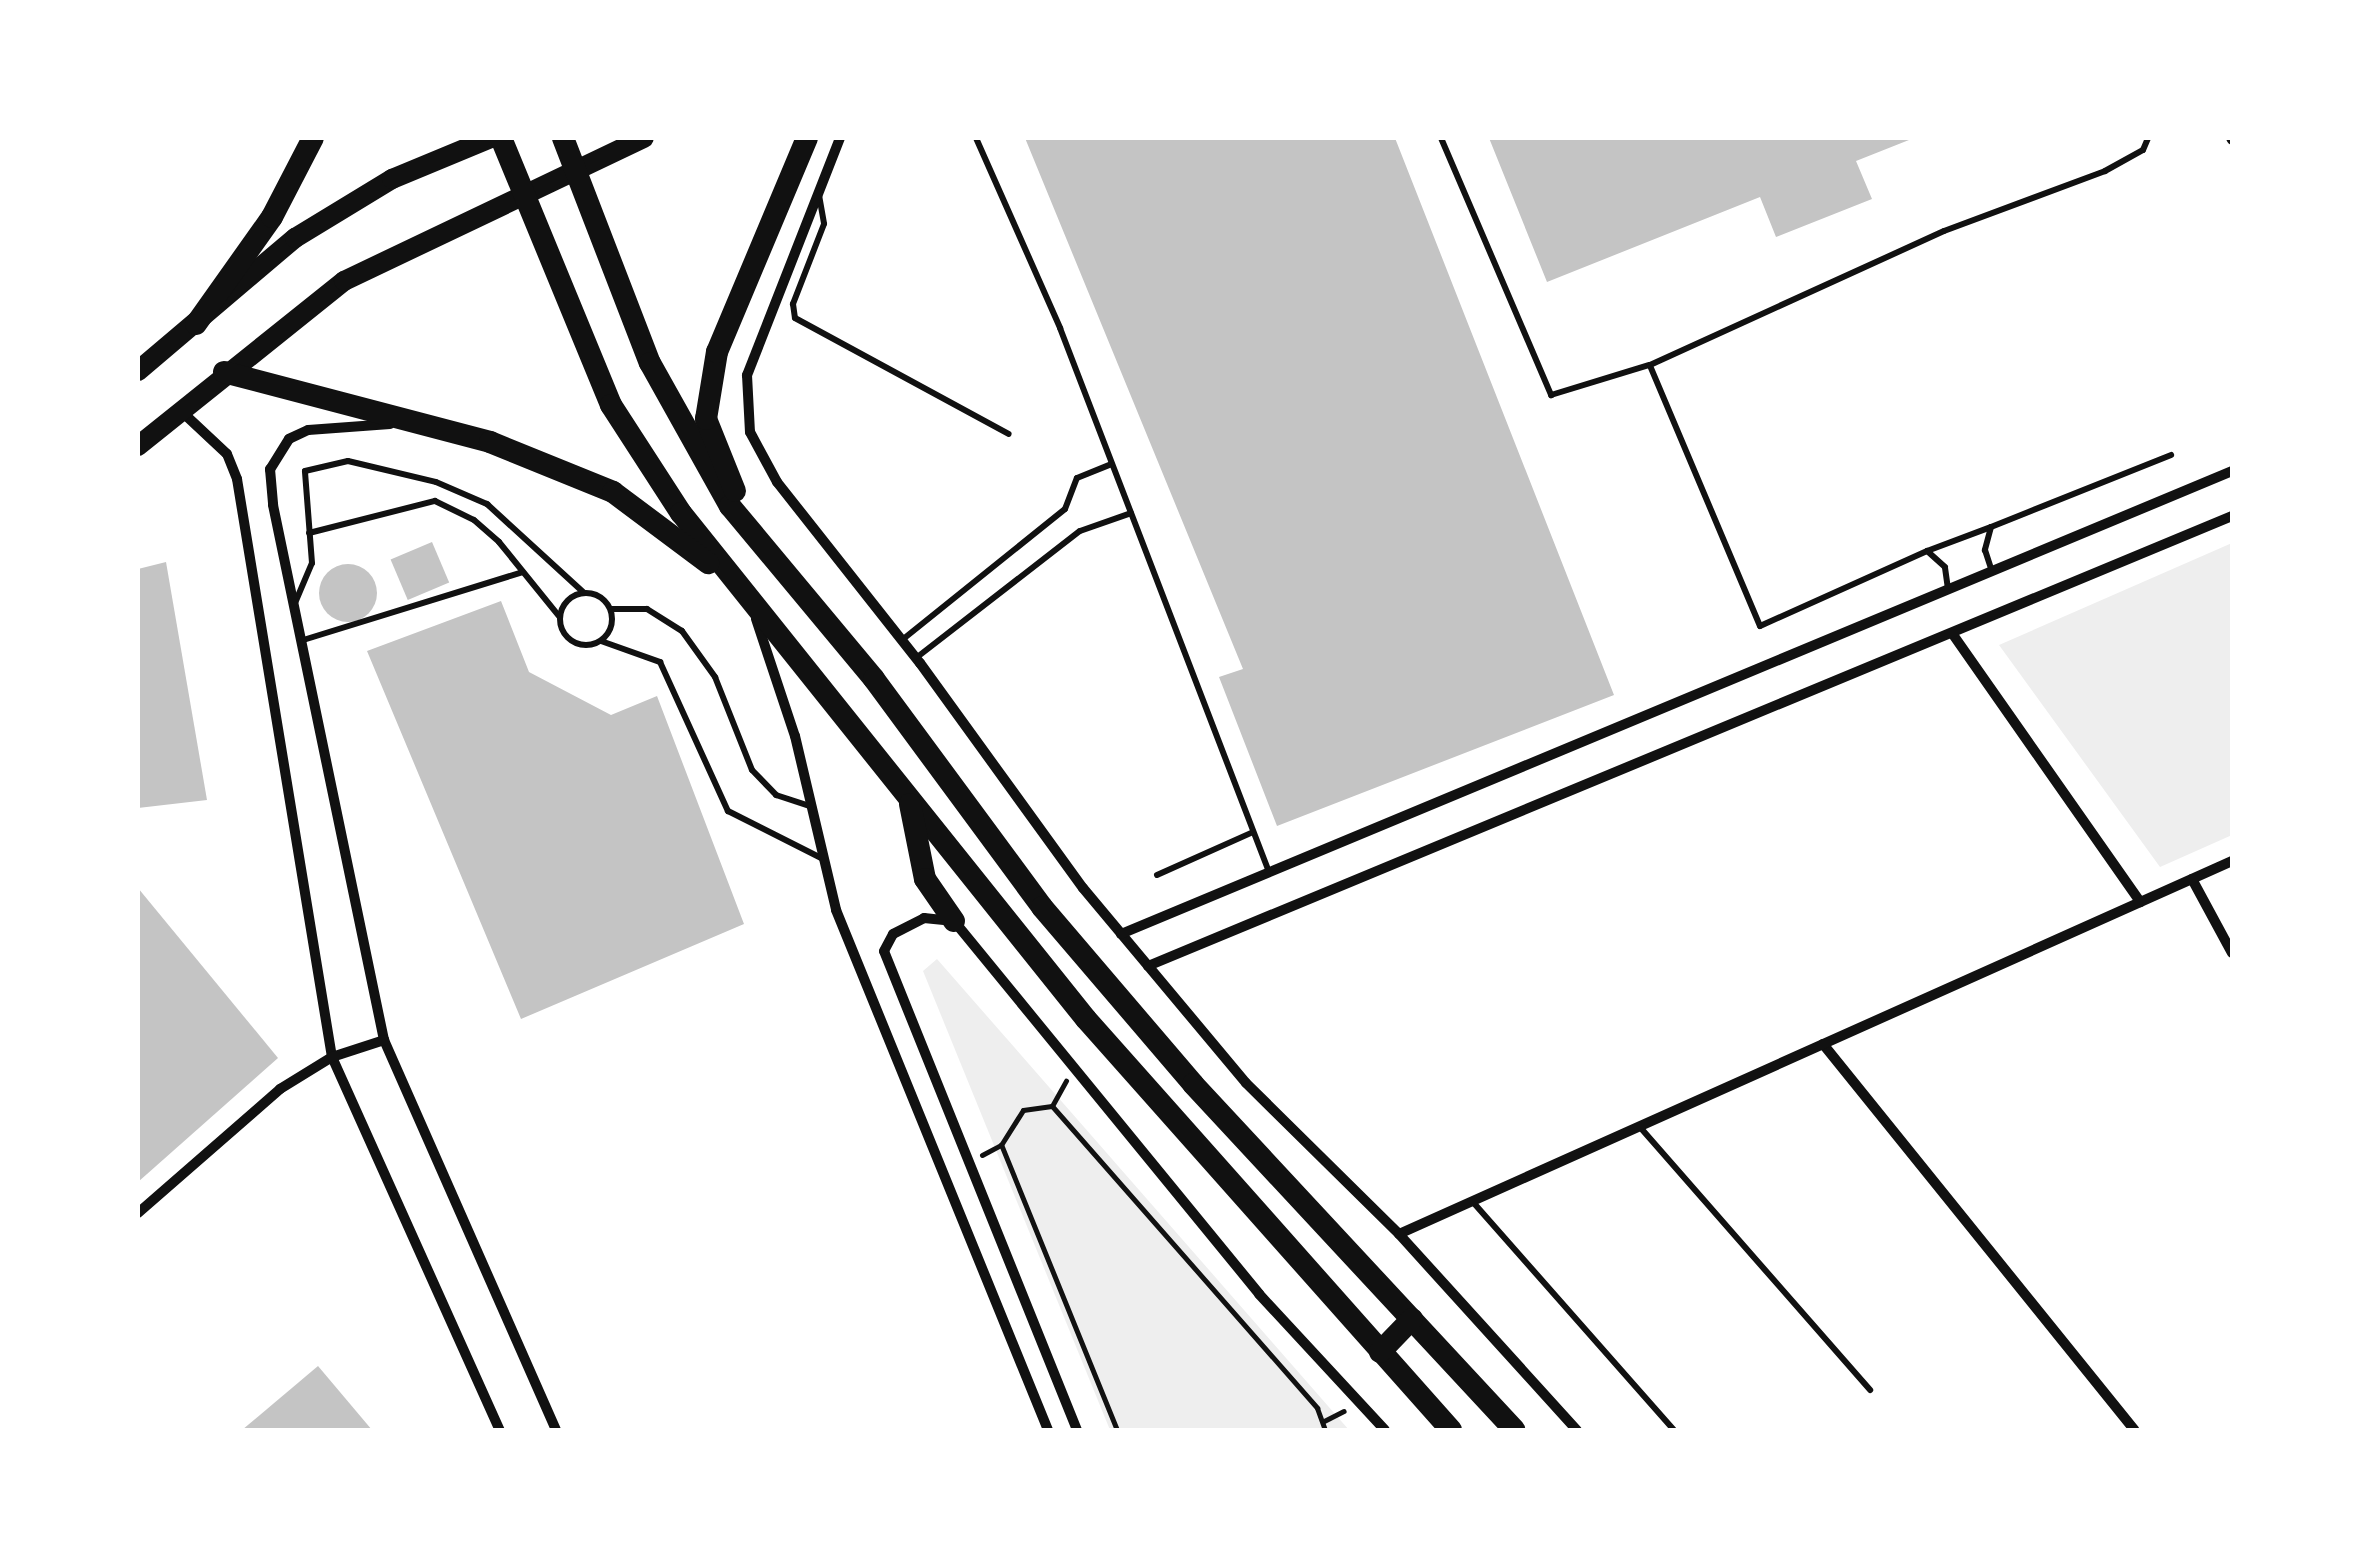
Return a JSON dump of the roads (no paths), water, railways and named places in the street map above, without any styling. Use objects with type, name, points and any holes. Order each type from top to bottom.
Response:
[{"type":"main road","points":[[196,324],[272,218],[313,138]]},
{"type":"main road","points":[[139,367],[196,324],[295,238],[392,178],[491,138]]},
{"type":"main road","points":[[501,138],[610,405],[681,513],[1099,1034],[1451,1430]]},
{"type":"main road","points":[[562,138],[571,171],[650,363],[730,506],[874,679],[1042,906],[1192,1084],[1514,1430]]},
{"type":"main road","points":[[138,446],[224,372],[344,281],[524,190],[644,138]]},
{"type":"main road","points":[[778,562],[733,488],[706,419],[717,352],[807,138]]},
{"type":"main road","points":[[224,372],[424,422],[613,492],[750,599]]},
{"type":"main road","points":[[909,801],[925,879],[954,921]]},
{"type":"main road","points":[[1380,1352],[1412,1320]]},
{"type":"street","points":[[840,138],[748,376],[750,432],[777,482],[916,658],[1121,934],[1246,1083],[1399,1234],[1576,1430]]},
{"type":"street","points":[[180,410],[226,454],[241,494],[332,1057],[500,1430]]},
{"type":"street","points":[[424,422],[308,430],[276,452],[270,487],[298,641],[384,1040],[556,1430]]},
{"type":"street","points":[[1121,934],[2232,471]]},
{"type":"street","points":[[1148,966],[1954,636],[2232,516]]},
{"type":"street","points":[[750,599],[814,808],[836,910],[1048,1430]]},
{"type":"street","points":[[1954,636],[2140,902]]},
{"type":"street","points":[[1399,1234],[2232,861]]},
{"type":"street","points":[[2192,879],[2232,953]]},
{"type":"street","points":[[1078,1430],[884,951],[906,924],[954,921],[1072,1070],[1260,1294],[1385,1430]]},
{"type":"street","points":[[138,1213],[266,1100],[332,1057],[384,1040]]},
{"type":"street","points":[[1823,1044],[2135,1430]]},
{"type":"lane","points":[[976,138],[1131,513],[1269,872]]},
{"type":"lane","points":[[1441,138],[1551,396],[1650,365],[1944,230],[2105,171],[2143,150],[2148,138]]},
{"type":"lane","points":[[818,192],[825,218],[793,304],[800,321],[1009,434]]},
{"type":"lane","points":[[1650,365],[1760,626],[1927,550],[2172,455]]},
{"type":"lane","points":[[293,608],[312,562],[305,471],[374,462],[487,504],[583,592]]},
{"type":"lane","points":[[902,640],[1065,509],[1077,478],[1111,464]]},
{"type":"lane","points":[[309,533],[435,501],[474,520],[559,616],[568,638],[578,644],[601,641],[660,662],[728,811],[823,859]]},
{"type":"lane","points":[[916,658],[1080,530],[1131,513]]},
{"type":"lane","points":[[1991,527],[1986,550],[1993,572]]},
{"type":"lane","points":[[1927,550],[1945,567],[1948,591]]},
{"type":"lane","points":[[298,641],[523,572]]},
{"type":"lane","points":[[559,616],[572,596],[595,593],[612,609],[647,609],[682,632],[715,677],[752,770],[776,795],[814,808]]},
{"type":"lane","points":[[601,641],[610,632],[612,609]]},
{"type":"lane","points":[[1157,874],[1253,832]]},
{"type":"lane","points":[[1639,1126],[1870,1390]]},
{"type":"lane","points":[[1472,1201],[1674,1430]]}]
